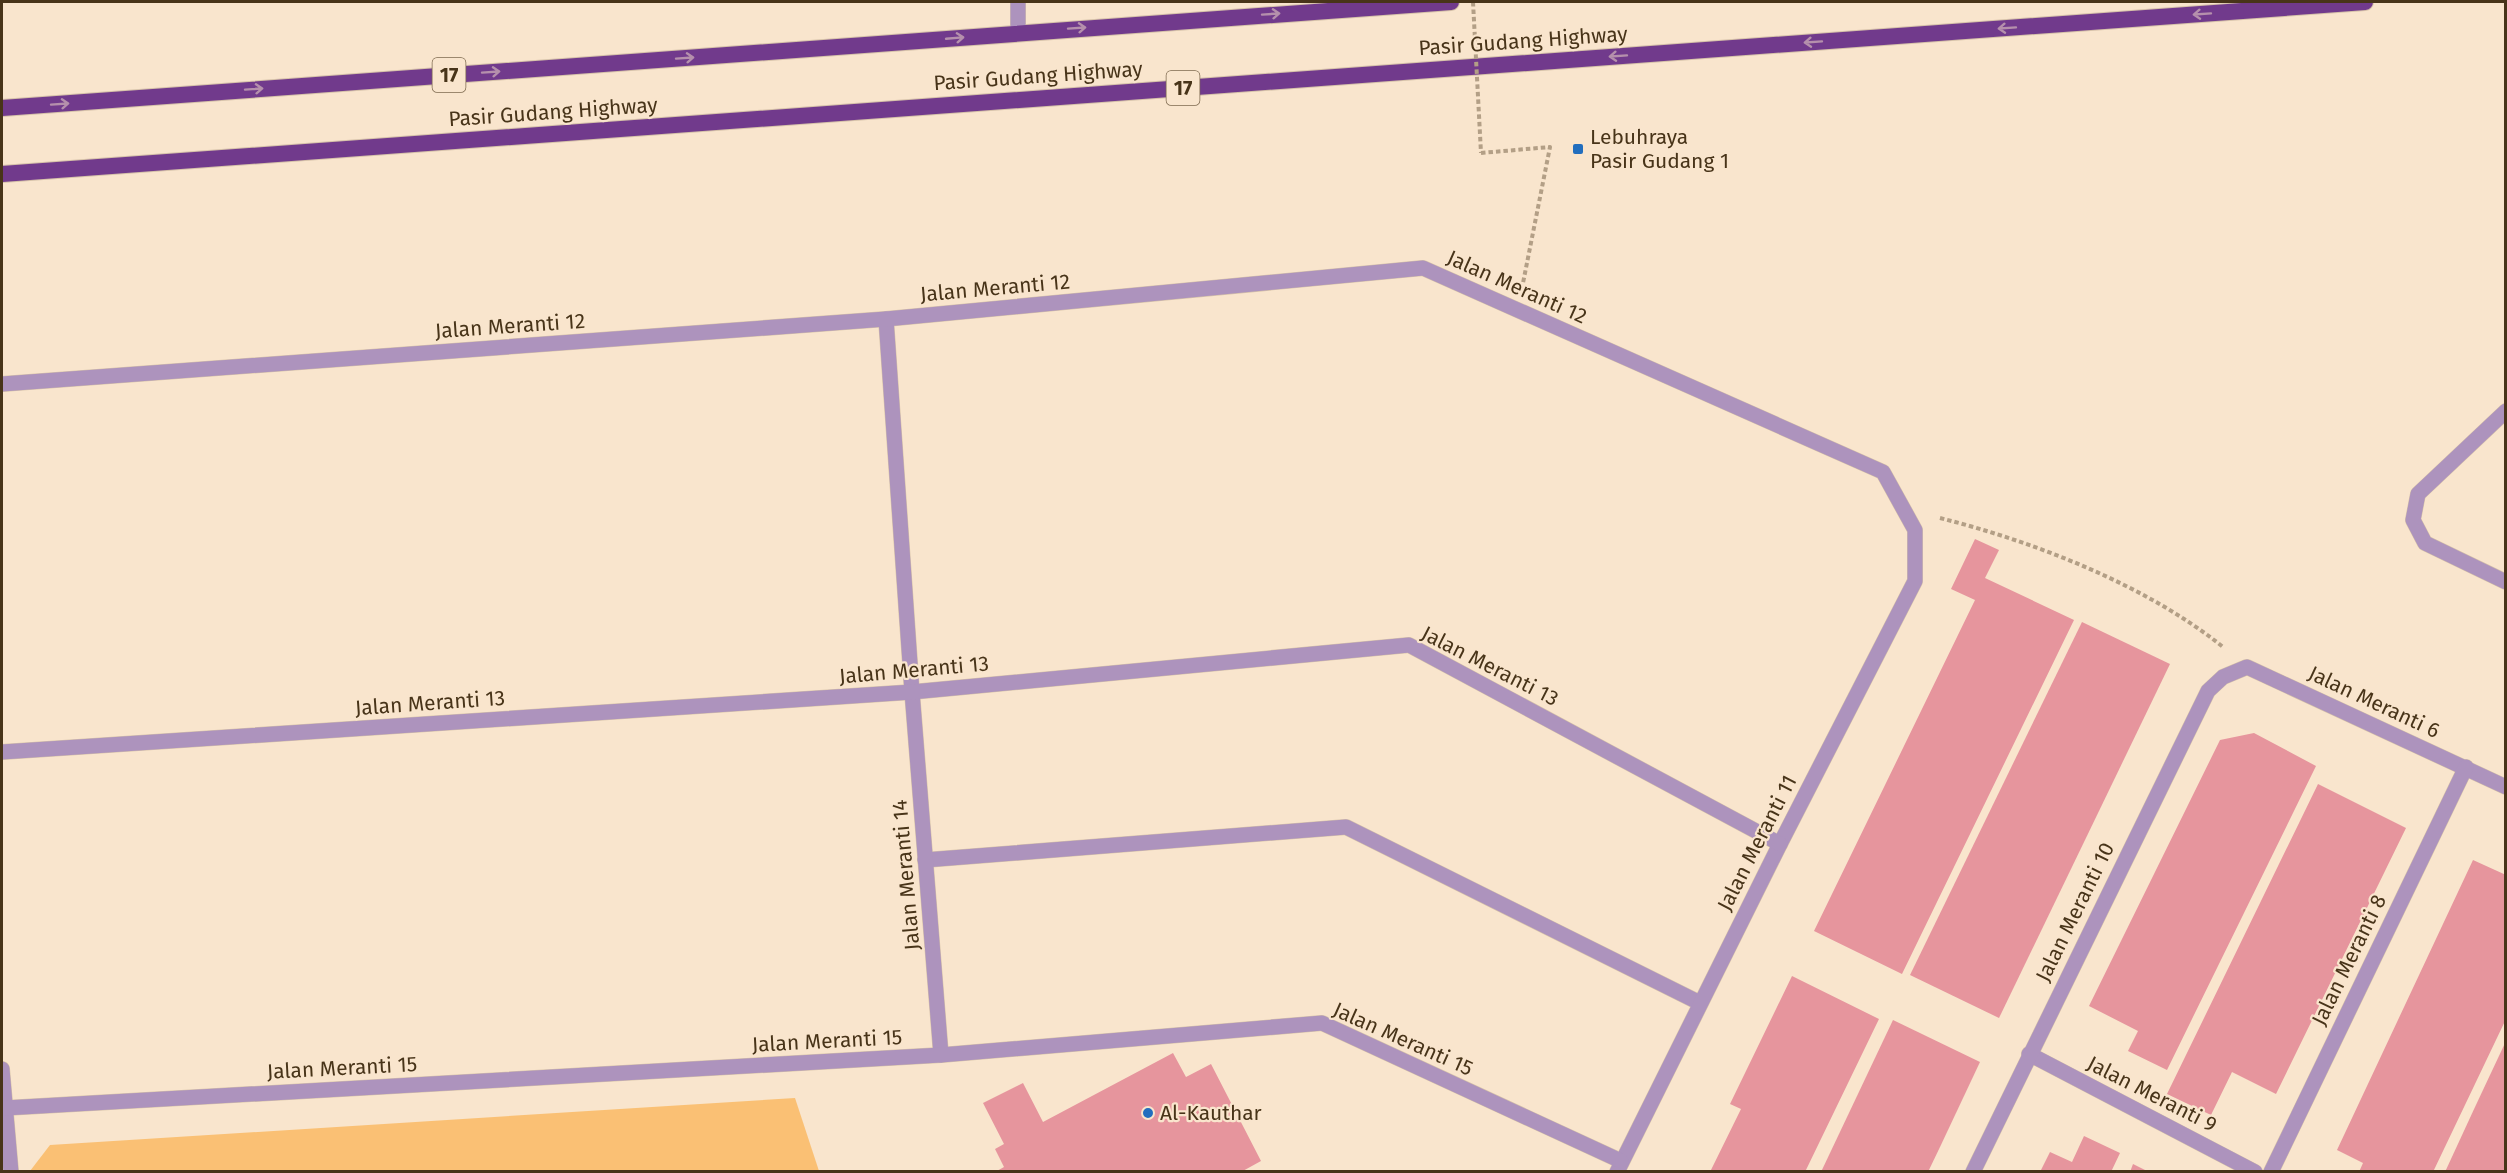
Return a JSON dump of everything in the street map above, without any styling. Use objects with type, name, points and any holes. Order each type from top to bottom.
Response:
[{"type":"highway","name":"Pasir Gudang Highway","points":[[2,108],[1451,2]]},
{"type":"highway","name":"Pasir Gudang Highway","points":[[2,174],[2365,2]]},
{"type":"street","points":[[1018,2],[1018,33]]},
{"type":"street","name":"Jalan Meranti 12","points":[[2,384],[886,320],[1423,268],[1883,472],[1915,530]]},
{"type":"street","name":"Jalan Meranti 14","points":[[886,320],[912,692],[941,1055]]},
{"type":"street","points":[[2505,411],[2418,494],[2413,519],[2426,543],[2505,582]]},
{"type":"street","name":"Jalan Meranti 11","points":[[1619,1166],[1915,581],[1915,530]]},
{"type":"street","name":"Jalan Meranti 13","points":[[2,752],[912,692],[1409,645],[1780,844]]},
{"type":"street","name":"Jalan Meranti 10","points":[[1973,1172],[2208,692],[2223,677],[2247,667]]},
{"type":"street","name":"Jalan Meranti 6","points":[[2247,667],[2505,787]]},
{"type":"street","name":"Jalan Meranti 8","points":[[2271,1172],[2466,767]]},
{"type":"street","points":[[925,860],[1346,827],[1701,1003]]},
{"type":"street","name":"Jalan Meranti 15","points":[[5,1108],[941,1055],[1322,1023],[1619,1166]]},
{"type":"street","name":"Jalan Meranti 9","points":[[2029,1054],[2255,1172]]},
{"type":"street","points":[[2,1069],[11,1172]]},
{"type":"path","points":[[1473,2],[1481,153],[1550,147],[1518,310]]},
{"type":"path","points":[[1906,514],[1920,513],[1986,530],[2062,558],[2143,594],[2201,630],[2247,667]]},
{"type":"shaded area","points":[[795,1098],[819,1171],[30,1171],[50,1145]]},
{"type":"building","points":[[1975,539],[1999,550],[1985,578],[2074,620],[1902,974],[1814,931],[1975,600],[1951,589]]},
{"type":"building","points":[[2082,622],[2170,664],[1999,1018],[1910,975]]},
{"type":"building","points":[[2254,733],[2316,766],[2167,1070],[2128,1051],[2138,1031],[2089,1006],[2220,740]]},
{"type":"building","points":[[2318,784],[2406,828],[2276,1094],[2232,1072],[2211,1115],[2167,1094]]},
{"type":"building","points":[[2473,860],[2506,875],[2506,1019],[2433,1172],[2359,1172],[2363,1163],[2337,1150]]},
{"type":"building","points":[[1792,976],[1879,1019],[1805,1172],[1710,1172],[1741,1109],[1730,1104]]},
{"type":"building","points":[[1893,1020],[1980,1062],[1940,1147],[1928,1172],[1821,1172]]},
{"type":"building","points":[[2506,1041],[2506,1172],[2445,1172],[2475,1107]]},
{"type":"building","name":"Al-Kauthar","points":[[1173,1053],[1186,1077],[1211,1064],[1261,1161],[1241,1172],[995,1172],[1004,1167],[995,1149],[1004,1144],[983,1103],[1023,1083],[1043,1122]]},
{"type":"building","points":[[2084,1136],[2120,1153],[2111,1172],[2040,1172],[2050,1152],[2072,1162]]},
{"type":"building","points":[[2133,1164],[2149,1172],[2130,1172]]},
{"type":"place","name":"Lebuhraya Pasir Gudang 1","points":[[1578,149]]},
{"type":"place","name":"Al-Kauthar","points":[[1148,1113]]}]
